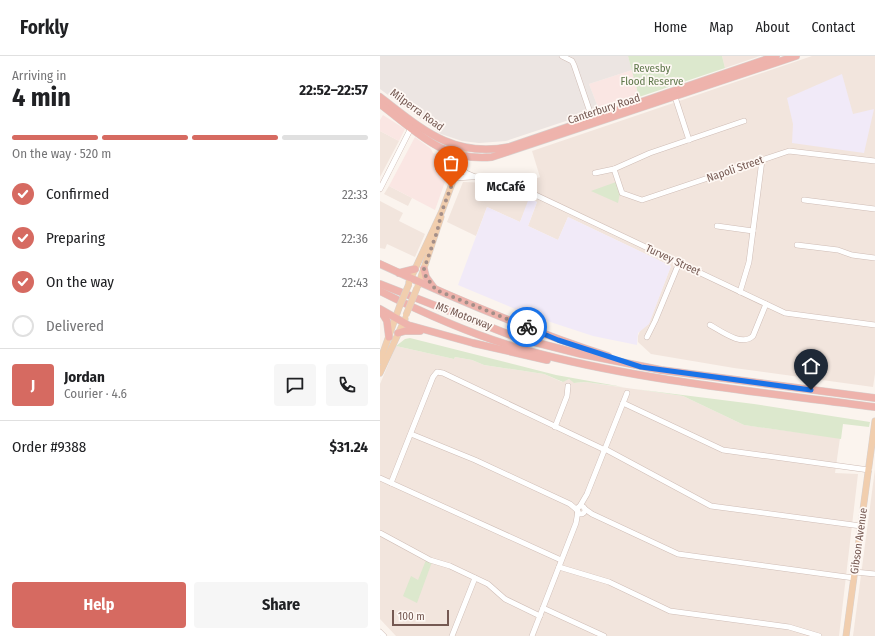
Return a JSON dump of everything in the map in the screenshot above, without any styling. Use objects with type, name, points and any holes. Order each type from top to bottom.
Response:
[{"type":"highway","name":"Canterbury Road","points":[[463,157],[492,157],[776,56]]},
{"type":"highway","name":"Canterbury Road","points":[[465,148],[488,150],[509,147],[675,97],[796,56]]},
{"type":"highway","name":"Milperra Road","points":[[380,96],[425,131],[443,141],[465,148]]},
{"type":"highway","name":"Milperra Road","points":[[380,104],[438,148],[463,157]]},
{"type":"highway","points":[[380,264],[399,273],[410,282],[436,290],[558,340],[641,367]]},
{"type":"highway","points":[[399,273],[415,269]]},
{"type":"highway","points":[[424,269],[426,277],[436,290]]},
{"type":"highway","name":"M5 Motorway","points":[[380,284],[518,338],[581,354],[641,367],[875,398]]},
{"type":"highway","name":"M5 Motorway","points":[[380,291],[440,318],[514,346],[624,372],[875,407]]},
{"type":"highway","points":[[380,310],[397,315],[430,331],[473,344],[541,359],[624,372]]},
{"type":"highway","points":[[380,310],[387,321],[389,337]]},
{"type":"highway","points":[[398,333],[404,331],[430,331]]},
{"type":"main road","points":[[380,361],[415,269],[442,211],[463,157],[465,148]]},
{"type":"main road","points":[[380,373],[418,285],[437,232],[442,211]]},
{"type":"main road","name":"Gibson Avenue","points":[[846,636],[869,470],[873,454],[875,421]]},
{"type":"street","points":[[562,56],[572,61],[574,65],[593,121]]},
{"type":"street","points":[[675,97],[689,140]]},
{"type":"street","points":[[595,173],[614,169],[650,153],[744,121]]},
{"type":"street","points":[[380,189],[411,128]]},
{"type":"street","name":"Napoli Street","points":[[614,169],[622,193],[642,200],[792,150],[875,161]]},
{"type":"street","points":[[740,292],[748,265],[762,160]]},
{"type":"street","name":"Turvey Street","points":[[459,166],[468,174],[476,176]]},
{"type":"street","name":"Turvey Street","points":[[455,178],[491,176],[504,180],[787,314],[875,326]]},
{"type":"street","points":[[804,200],[875,209]]},
{"type":"street","points":[[717,226],[753,231]]},
{"type":"street","points":[[797,245],[838,250],[852,255],[875,258]]},
{"type":"street","points":[[647,337],[656,322],[679,263]]},
{"type":"street","points":[[710,325],[742,340],[749,340],[753,336],[766,304]]},
{"type":"street","points":[[392,483],[433,377],[437,372],[605,450],[711,506],[861,526]]},
{"type":"street","points":[[555,427],[567,396],[568,386]]},
{"type":"street","points":[[532,636],[627,393]]},
{"type":"street","points":[[623,403],[723,450],[869,470]]},
{"type":"street","points":[[411,434],[472,458],[678,554],[854,575],[875,574]]},
{"type":"street","points":[[380,478],[561,560]]},
{"type":"street","points":[[380,533],[430,560],[447,565],[490,585],[505,599],[540,616]]},
{"type":"street","points":[[559,567],[609,582],[670,611],[789,627],[819,636]]},
{"type":"street","points":[[452,636],[475,578]]},
{"type":"street","points":[[542,608],[598,635],[604,636]]},
{"type":"street","points":[[380,632],[384,636]]},
{"type":"shaded area","points":[[380,56],[628,56],[632,70],[589,84],[599,110],[506,141],[479,143],[462,141],[441,134],[380,89]]},
{"type":"shaded area","points":[[722,56],[760,56],[725,68]]},
{"type":"shaded area","points":[[812,56],[875,56],[875,374],[873,387],[734,368],[651,354],[638,342],[638,336],[640,331],[649,323],[671,266],[568,217],[558,240],[528,226],[537,202],[530,198],[520,222],[487,207],[476,236],[447,222],[463,182],[493,183],[515,191],[524,183],[540,177],[532,151]]},
{"type":"shaded area","points":[[632,70],[639,97],[599,110],[589,84]]},
{"type":"shaded area","points":[[842,74],[853,114],[874,109],[864,153],[792,143],[793,124],[787,98]]},
{"type":"shaded area","points":[[383,115],[405,129],[399,141],[380,131],[380,120]]},
{"type":"shaded area","points":[[380,131],[399,141],[380,177]]},
{"type":"shaded area","points":[[415,137],[431,149],[433,153],[449,161],[451,165],[435,210],[389,186]]},
{"type":"shaded area","points":[[389,186],[412,198],[408,206],[384,194]]},
{"type":"shaded area","points":[[529,198],[537,202],[528,226],[558,240],[568,217],[671,266],[649,324],[638,333],[637,345],[593,336],[532,316],[458,285],[487,207],[520,222]]},
{"type":"shaded area","points":[[380,201],[403,213],[399,221],[425,234],[415,257],[387,244],[385,249],[380,248]]},
{"type":"shaded area","points":[[396,346],[454,359],[455,357],[472,360],[484,365],[544,374],[562,382],[569,379],[575,383],[585,382],[683,396],[744,425],[840,438],[835,473],[858,474],[839,636],[396,636],[380,619],[380,384]]},
{"type":"shaded area","points":[[875,469],[875,636],[853,636]]},
{"type":"green space","name":"Revesby Flood Reserve","points":[[628,56],[722,56],[725,68],[639,97]]},
{"type":"green space","points":[[616,182],[620,193],[618,203],[591,191]]},
{"type":"green space","points":[[410,338],[556,375],[623,387],[585,382],[574,383],[569,379],[563,382],[544,374],[484,365],[472,360],[455,357],[454,359],[396,346],[405,339]]},
{"type":"green space","points":[[635,389],[754,404],[870,422],[869,427],[843,424],[841,439],[744,425],[683,396]]},
{"type":"green space","points":[[426,560],[432,562],[417,603],[403,596],[411,576],[418,580]]},
{"type":"way so far","points":[[451,187],[424,269],[426,277],[436,290],[527,327]]},
{"type":"place","name":"McCafé","points":[[451,187]]},
{"type":"route","points":[[527,327],[558,340],[641,367],[811,390]]}]
